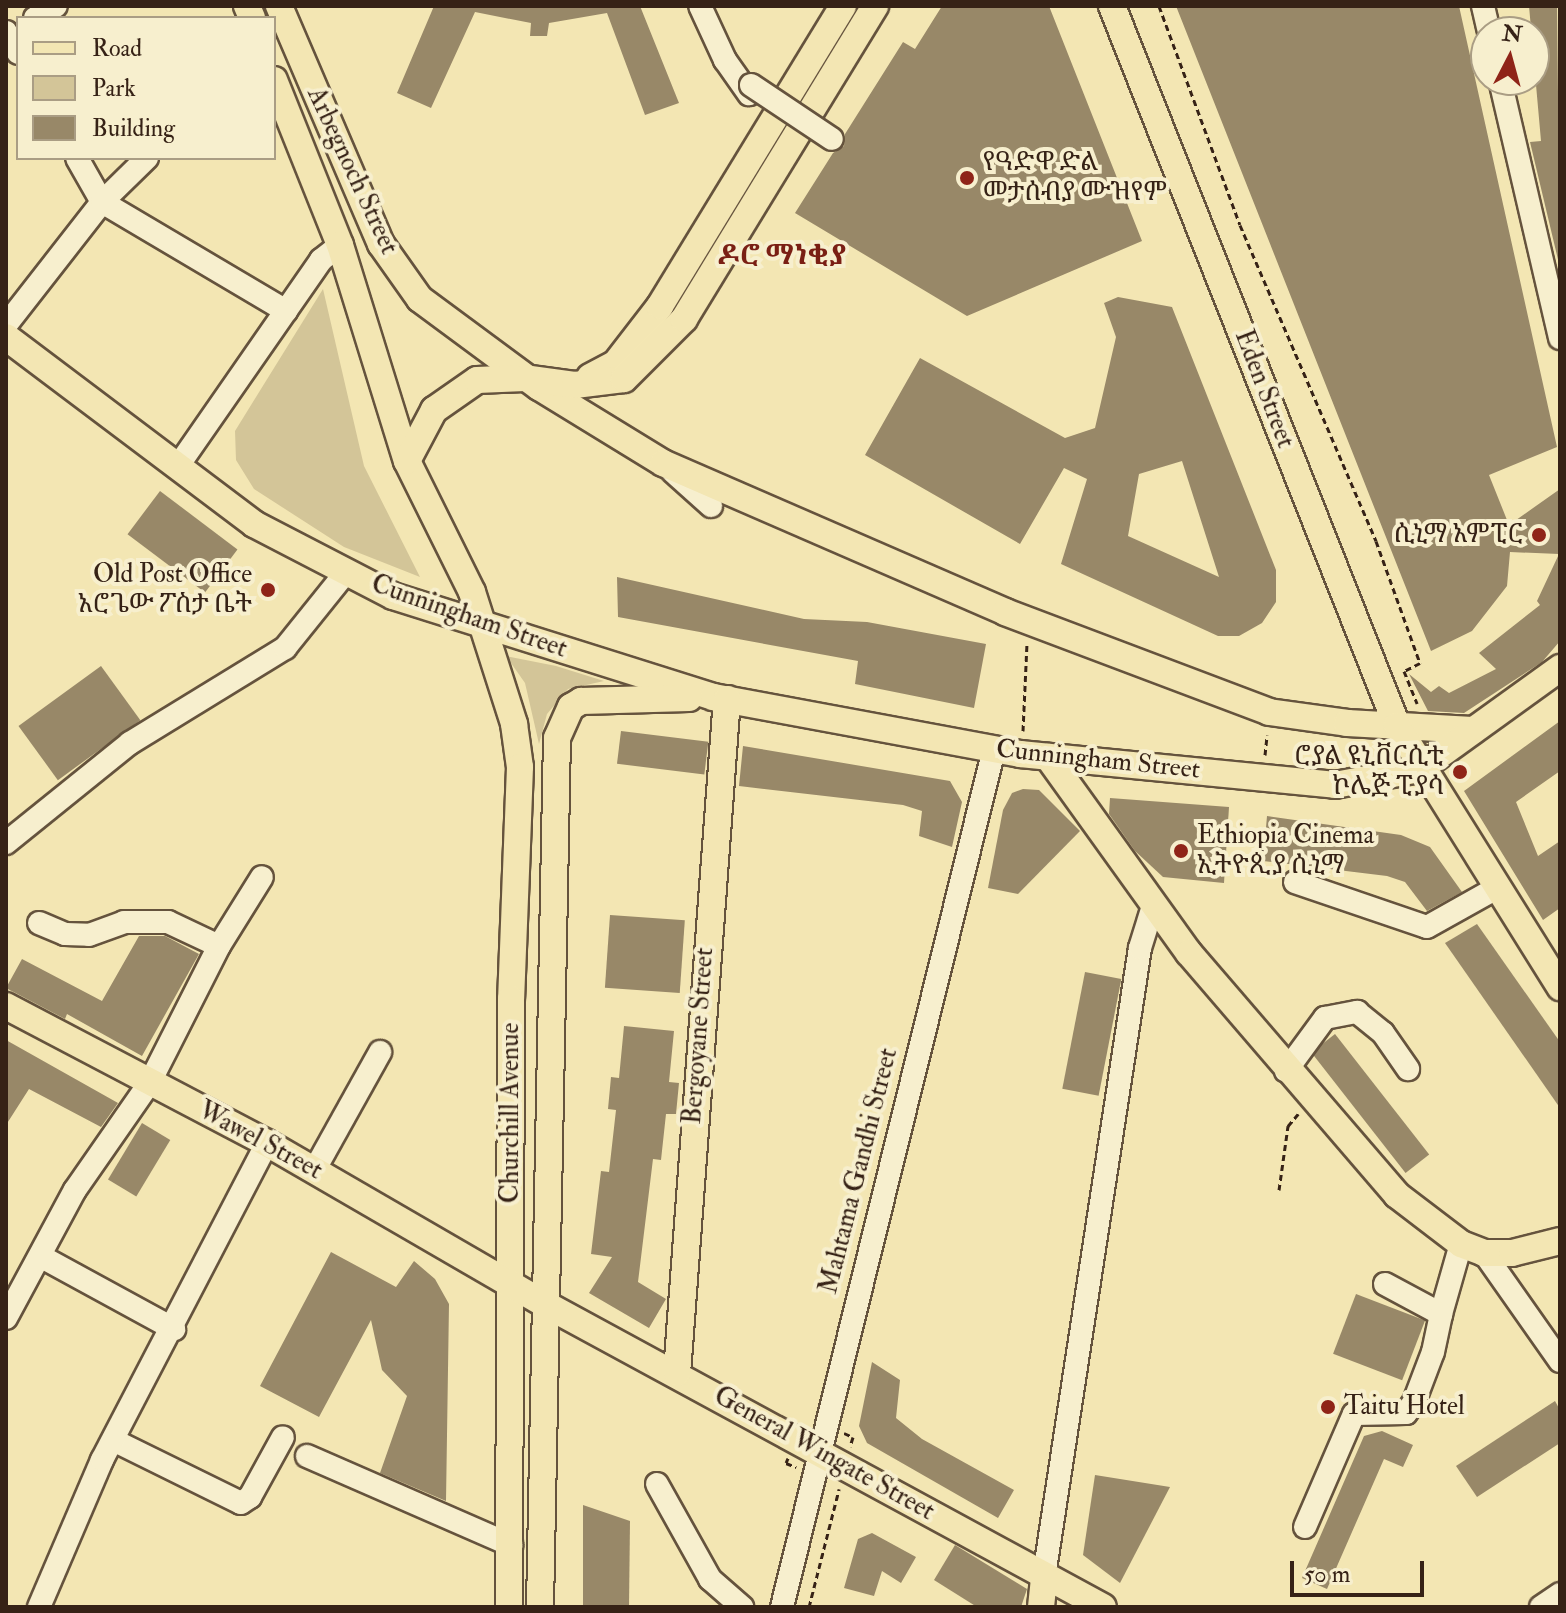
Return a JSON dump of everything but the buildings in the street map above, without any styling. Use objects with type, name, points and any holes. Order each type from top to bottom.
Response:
[{"type":"main road","name":"Arbegnoch Street","points":[[279,6],[381,244],[420,299],[525,378],[663,463],[1022,619],[1269,712],[1397,726],[1473,730]]},
{"type":"main road","points":[[575,385],[616,363],[660,306],[843,6]]},
{"type":"main road","points":[[407,461],[434,410],[457,389],[477,380],[525,378],[575,385],[624,379],[684,319],[875,6]]},
{"type":"main road","name":"Eden Street","points":[[1112,6],[1397,726],[1420,769],[1560,987]]},
{"type":"main road","name":"Arbegnoch Street","points":[[276,87],[340,245],[407,461],[472,592],[483,625]]},
{"type":"main road","name":"Cunningham Street","points":[[6,337],[254,524],[393,596],[720,698],[1020,754],[1335,785],[1420,769],[1560,668]]},
{"type":"main road","name":"Churchill Avenue","points":[[483,625],[511,710],[520,767],[511,999],[509,1607]]},
{"type":"main road","name":"Cunningham Street","points":[[599,698],[720,698]]},
{"type":"main road","name":"Churchill Avenue","points":[[540,1607],[543,1303],[555,1002],[557,738],[571,707],[599,698]]},
{"type":"main road","name":"Bergoyane Street","points":[[677,1373],[720,698]]},
{"type":"main road","points":[[1048,757],[1153,906],[1286,1071],[1397,1195],[1473,1249],[1512,1253],[1560,1241]]},
{"type":"main road","name":"Wawel Street","points":[[6,1006],[315,1169],[543,1303]]},
{"type":"main road","name":"General Wingate Street","points":[[543,1303],[677,1373],[1103,1607]]},
{"type":"main road","points":[[1041,1607],[1044,1576]]},
{"type":"street","points":[[38,16],[56,6]]},
{"type":"street","points":[[700,6],[725,60],[750,89],[836,141]]},
{"type":"street","points":[[276,85],[307,75]]},
{"type":"street","points":[[1504,96],[1560,338]]},
{"type":"street","points":[[78,160],[102,202],[286,311]]},
{"type":"street","points":[[6,325],[102,202],[145,160]]},
{"type":"street","points":[[178,466],[321,260],[340,245]]},
{"type":"street","points":[[663,463],[711,506]]},
{"type":"street","points":[[6,843],[130,743],[285,648],[346,572]]},
{"type":"street","name":"Mahtama Gandhi Street","points":[[782,1607],[817,1451],[994,749]]},
{"type":"street","points":[[6,1318],[75,1190],[150,1082],[219,946],[262,877]]},
{"type":"street","points":[[1295,882],[1427,927],[1495,889]]},
{"type":"street","points":[[1044,1576],[1140,948],[1153,906]]},
{"type":"street","points":[[39,923],[89,935],[124,922],[168,922],[219,946]]},
{"type":"street","points":[[1286,1071],[1325,1018],[1357,1012],[1383,1033],[1408,1069]]},
{"type":"street","points":[[315,1169],[380,1052]]},
{"type":"street","points":[[39,1607],[115,1441],[267,1143]]},
{"type":"street","points":[[1305,1527],[1354,1414],[1406,1413],[1414,1402],[1433,1352],[1441,1314],[1473,1249],[1560,1361]]},
{"type":"street","points":[[40,1256],[174,1329]]},
{"type":"street","points":[[1385,1284],[1441,1314]]},
{"type":"street","points":[[115,1441],[241,1503],[250,1497],[283,1437]]},
{"type":"street","points":[[307,1456],[511,1545]]},
{"type":"street","points":[[657,1484],[710,1579],[742,1607]]},
{"type":"street","points":[[1541,1607],[1560,1594]]},
{"type":"path","points":[[1159,6],[1240,225],[1376,541],[1420,663],[1404,671],[1419,708]]},
{"type":"path","points":[[1020,754],[1030,658],[1022,619]]},
{"type":"path","points":[[1263,779],[1269,712]]},
{"type":"path","points":[[1279,1190],[1288,1126],[1310,1098]]},
{"type":"green space","points":[[323,289],[364,466],[420,577],[344,547],[254,489],[236,460],[235,431]]},
{"type":"green space","points":[[506,656],[556,666],[604,681],[568,689],[547,714],[539,744],[525,683]]},
{"type":"place","name":"የዓድዋ ድል መታሰብያ ሙዝየም","points":[[967,178]]},
{"type":"place","name":"ሲኒማ አምፒር","points":[[1539,535]]},
{"type":"place","name":"Old Post Office አሮጌው ፖስታ ቤት","points":[[268,590]]},
{"type":"place","name":"ሮያል ዩኒቨርሲቲ ኮሌጅ ፒያሳ","points":[[1460,772]]},
{"type":"place","name":"Ethiopia Cinema ኢትዮጲያ ሲኒማ","points":[[1181,851]]},
{"type":"place","name":"Taitu Hotel","points":[[1328,1407]]},
{"type":"district","name":"ዶሮ ማነቂያ","points":[[782,256]]}]
